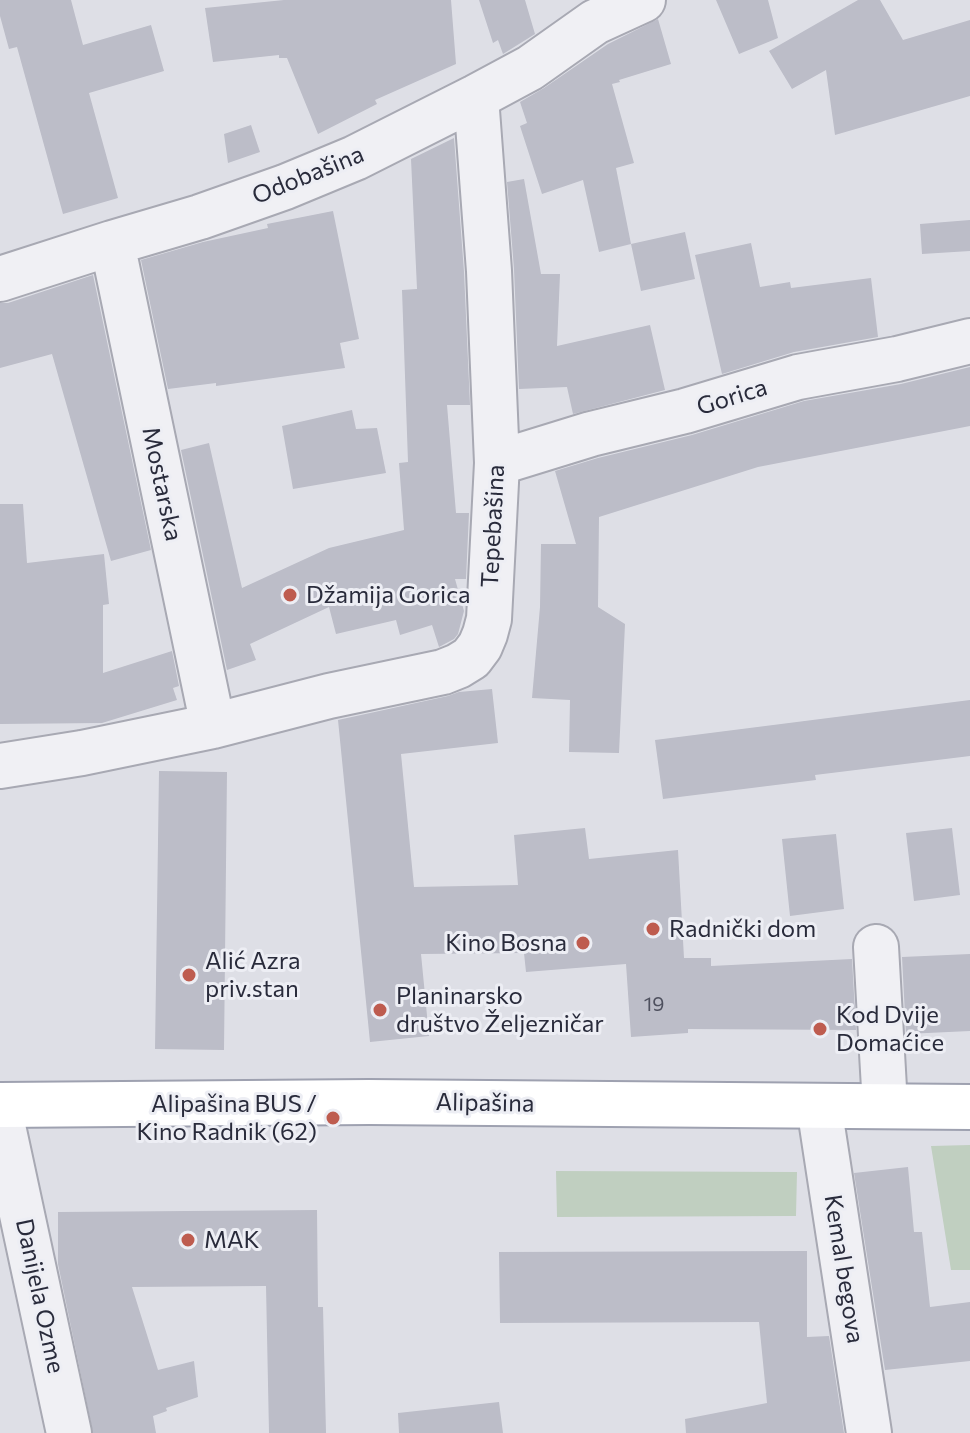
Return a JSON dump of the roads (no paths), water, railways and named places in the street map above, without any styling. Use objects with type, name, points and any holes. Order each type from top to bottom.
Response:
[{"type":"main road","name":"Alipašina","points":[[0,1105],[369,1102],[970,1107]]},
{"type":"street","name":"Odobašina","points":[[0,279],[200,217],[355,158],[530,68],[598,11],[643,0]]},
{"type":"street","name":"Tepebašina","points":[[0,766],[213,726],[329,696],[443,672],[471,658],[480,646],[489,619],[497,463],[489,271],[476,97]]},
{"type":"street","name":"Mostarska","points":[[112,243],[213,726]]},
{"type":"street","name":"Gorica","points":[[497,463],[798,377],[897,359],[970,341]]},
{"type":"street","points":[[876,947],[885,1106]]},
{"type":"street","name":"Kemal begova","points":[[819,1106],[869,1433]]},
{"type":"street","name":"Danijela Ozme","points":[[0,1112],[69,1433]]},
{"type":"place","name":"Džamija Gorica","points":[[290,595]]},
{"type":"place","name":"Radnički dom","points":[[653,929]]},
{"type":"place","name":"Kino Bosna","points":[[583,943]]},
{"type":"place","name":"Alić Azra priv.stan","points":[[189,975]]},
{"type":"place","name":"Planinarsko društvo Željezničar","points":[[380,1010]]},
{"type":"place","name":"Kod Dvije Domaćice","points":[[820,1029]]},
{"type":"place","name":"Alipašina BUS / Kino Radnik (62)","points":[[333,1118]]},
{"type":"place","name":"MAK","points":[[188,1240]]}]
